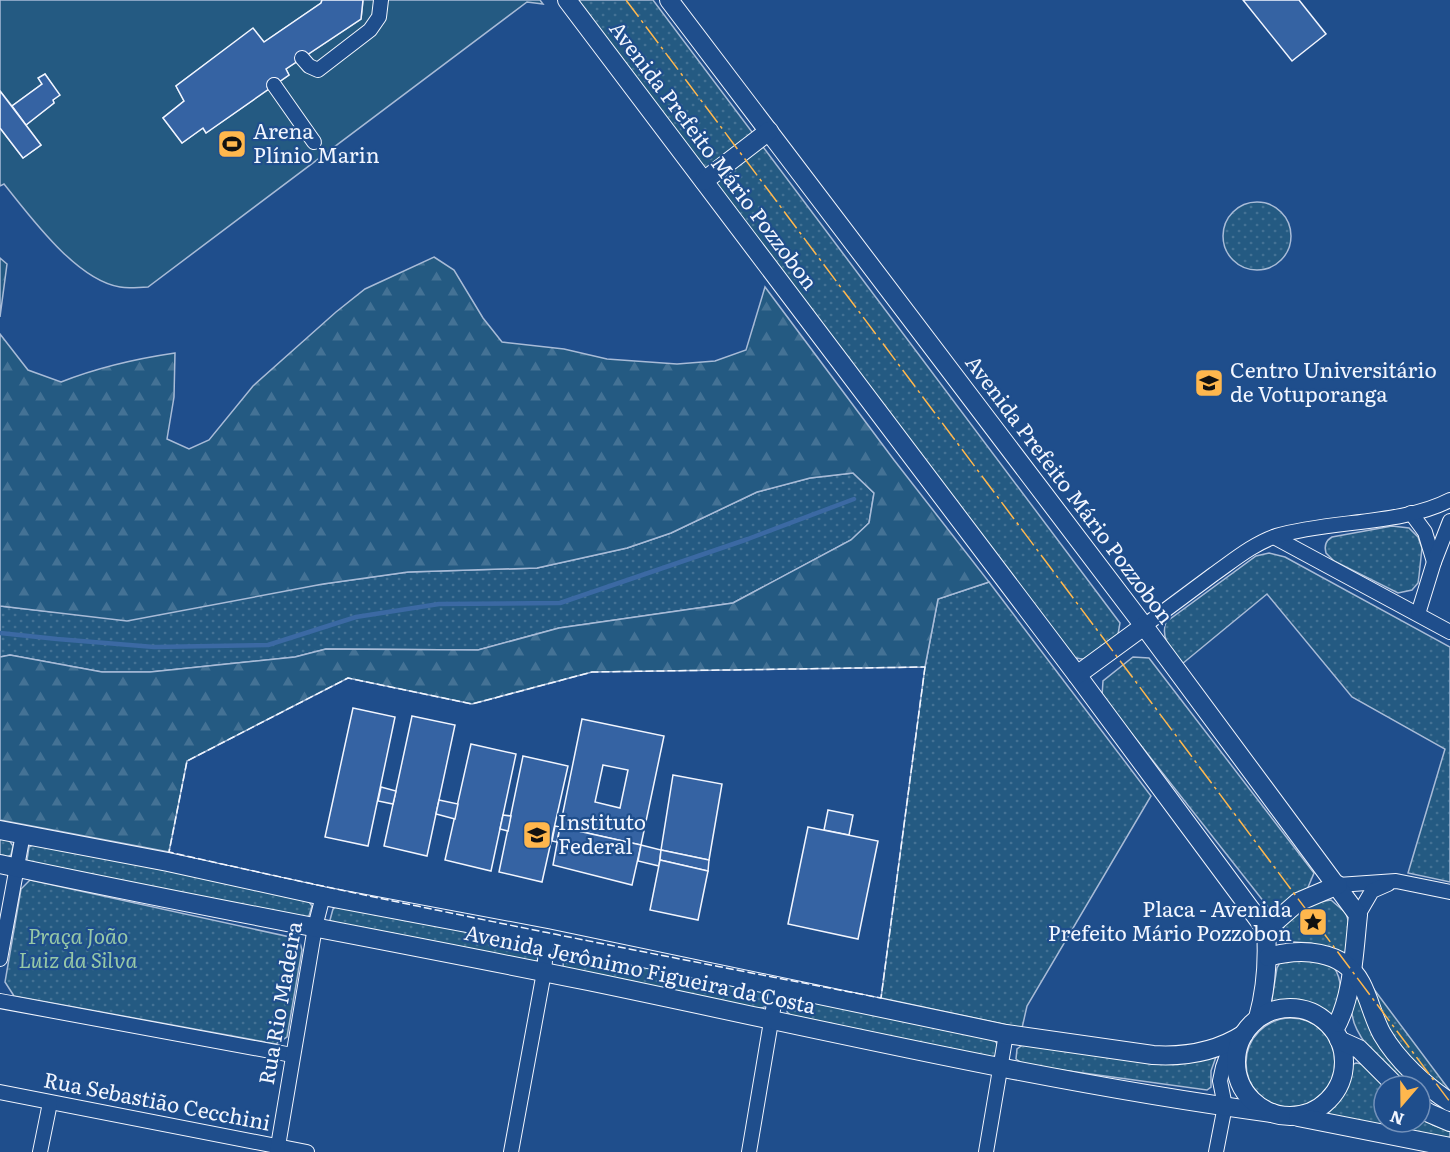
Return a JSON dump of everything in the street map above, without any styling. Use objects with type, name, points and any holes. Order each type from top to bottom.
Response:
[{"type":"main road","name":"Avenida Prefeito Mário Pozzobon","points":[[567,0],[1077,675],[1266,930]]},
{"type":"main road","name":"Avenida Prefeito Mário Pozzobon","points":[[669,0],[1144,626],[1359,915]]},
{"type":"main road","points":[[704,181],[769,131]]},
{"type":"main road","points":[[1077,675],[1144,626]]},
{"type":"main road","name":"Avenida Jerônimo Figueira da Costa","points":[[0,830],[168,862],[323,896],[547,938],[1006,1034],[1153,1055],[1176,1056],[1205,1051],[1234,1040],[1241,1040]]},
{"type":"main road","name":"Avenida Jerônimo Figueira da Costa","points":[[8,866],[544,972],[1002,1068],[1272,1113]]},
{"type":"main road","points":[[1338,885],[1298,902],[1266,930],[1268,957],[1264,995],[1258,1018],[1241,1040],[1236,1064],[1241,1085],[1254,1102],[1272,1113],[1450,1147]]},
{"type":"main road","points":[[1293,1116],[1313,1111],[1330,1098],[1341,1081],[1344,1060],[1337,1035],[1347,997],[1359,915]]},
{"type":"main road","points":[[1268,957],[1295,951],[1308,952],[1340,961],[1360,981],[1383,1035],[1410,1070],[1450,1102]]},
{"type":"main road","points":[[1258,1018],[1277,1010],[1299,1009],[1318,1016],[1337,1035],[1359,1049],[1384,1074]]},
{"type":"main road","points":[[1432,1114],[1450,1122]]},
{"type":"street","points":[[302,58],[309,66],[318,70],[370,30],[380,17],[381,0]]},
{"type":"street","points":[[274,85],[314,142]]},
{"type":"street","points":[[1144,626],[1249,548],[1274,537],[1303,530],[1412,513],[1450,500]]},
{"type":"street","points":[[1412,513],[1425,532],[1434,562]]},
{"type":"street","points":[[1418,614],[1450,521]]},
{"type":"street","points":[[1274,537],[1450,632]]},
{"type":"street","points":[[0,959],[8,866],[23,834]]},
{"type":"street","points":[[1359,915],[1372,891],[1396,881]]},
{"type":"street","points":[[1338,885],[1396,881],[1450,892]]},
{"type":"street","name":"Rua Rio Madeira","points":[[277,1149],[315,927],[323,896]]},
{"type":"street","points":[[511,1152],[544,972],[547,938]]},
{"type":"street","points":[[748,1152],[777,986]]},
{"type":"street","points":[[0,1001],[292,1055]]},
{"type":"street","points":[[986,1152],[1006,1034]]},
{"type":"street","points":[[1216,1152],[1225,1106],[1220,1081],[1222,1067],[1228,1053],[1241,1040]]},
{"type":"street","name":"Rua Sebastião Cecchini","points":[[0,1092],[277,1149],[307,1152]]},
{"type":"street","points":[[40,1152],[50,1103]]},
{"type":"green space","name":"Arena Plínio Marin","points":[[0,0],[322,0],[321,3],[264,42],[253,29],[176,86],[184,101],[163,118],[182,143],[203,128],[206,133],[289,75],[286,69],[361,19],[363,0],[540,0],[543,4],[527,2],[148,287],[130,288],[103,282],[71,260],[55,245],[4,184],[0,186],[0,128],[23,158],[41,145],[26,125],[54,103],[53,100],[59,95],[45,74],[39,78],[42,84],[12,106],[0,91]]},
{"type":"green space","points":[[574,0],[653,0],[1120,623],[1117,640],[1088,660],[1070,657]]},
{"type":"green space","points":[[1264,202],[1276,208],[1285,217],[1291,229],[1289,249],[1281,260],[1264,270],[1250,270],[1233,260],[1225,249],[1223,229],[1233,212],[1244,204]]},
{"type":"green space","points":[[434,257],[454,270],[483,318],[502,342],[564,349],[607,359],[677,364],[715,361],[746,350],[765,287],[894,460],[989,582],[938,599],[925,667],[592,672],[472,704],[348,678],[187,761],[169,852],[0,820],[0,657],[10,655],[102,672],[150,672],[295,657],[326,649],[478,650],[559,628],[733,603],[851,540],[869,523],[874,493],[853,473],[810,478],[757,492],[671,533],[627,548],[537,568],[408,572],[323,584],[127,621],[0,606],[0,334],[28,370],[61,382],[117,364],[175,353],[174,397],[167,439],[189,449],[209,440],[253,386],[365,289]]},
{"type":"green space","points":[[0,258],[7,264],[0,317]]},
{"type":"green space","points":[[853,473],[874,493],[869,523],[851,540],[733,603],[559,628],[478,650],[326,649],[295,657],[150,672],[102,672],[10,655],[0,657],[0,606],[53,612],[323,584],[408,572],[537,568],[627,548],[671,533],[757,492],[810,478]]},
{"type":"green space","points":[[1392,526],[1409,528],[1418,537],[1422,548],[1418,583],[1412,590],[1398,593],[1334,561],[1326,553],[1326,544],[1332,537]]},
{"type":"green space","points":[[1269,553],[1285,557],[1450,647],[1450,882],[1408,873],[1445,749],[1352,697],[1267,594],[1182,664],[1168,644],[1165,634],[1166,622],[1256,556]]},
{"type":"green space","points":[[989,582],[1151,796],[1027,1006],[1022,1028],[881,998],[925,667],[938,599]]},
{"type":"green space","points":[[1133,657],[1149,658],[1314,873],[1306,892],[1281,907],[1268,907],[1102,696],[1103,681]]},
{"type":"green space","points":[[0,835],[7,837],[13,846],[11,855],[2,860],[0,859]]},
{"type":"green space","points":[[35,844],[307,899],[312,906],[309,916],[301,919],[34,866],[27,860],[29,847]]},
{"type":"green space","name":"Praça João Luiz da Silva","points":[[30,880],[299,939],[302,950],[287,1037],[276,1044],[14,996],[5,982],[21,889]]},
{"type":"green space","points":[[1331,900],[1346,913],[1350,927],[1346,954],[1343,956],[1310,943],[1280,939],[1286,922],[1298,911],[1313,904]]},
{"type":"green space","points":[[340,904],[533,943],[539,950],[538,960],[531,964],[336,925],[330,920],[333,909]]},
{"type":"green space","points":[[570,949],[759,988],[768,996],[765,1007],[754,1010],[563,967],[564,954]]},
{"type":"green space","points":[[1294,956],[1333,966],[1337,972],[1340,986],[1339,1000],[1334,1013],[1329,1018],[1317,1009],[1300,1003],[1288,1002],[1271,1005],[1277,968],[1282,959]]},
{"type":"green space","points":[[1370,984],[1450,1094],[1432,1078],[1432,1074],[1428,1074],[1408,1056],[1381,1018]]},
{"type":"green space","points":[[1355,991],[1412,1074],[1392,1074],[1381,1062],[1359,1034],[1354,1024],[1352,1005]]},
{"type":"green space","points":[[796,995],[992,1037],[998,1045],[996,1055],[987,1060],[794,1018],[787,1012],[789,998]]},
{"type":"green space","points":[[1291,1018],[1308,1021],[1323,1031],[1333,1046],[1336,1063],[1333,1080],[1323,1095],[1308,1105],[1291,1108],[1274,1105],[1259,1095],[1249,1080],[1246,1063],[1249,1046],[1259,1031],[1274,1021]]},
{"type":"green space","points":[[1024,1044],[1126,1057],[1161,1064],[1193,1060],[1213,1054],[1216,1057],[1211,1071],[1211,1087],[1207,1090],[1025,1065],[1016,1059],[1017,1049]]},
{"type":"green space","points":[[1362,1064],[1372,1074],[1372,1124],[1325,1114],[1343,1092],[1349,1080],[1351,1065]]},
{"type":"green space","points":[[1432,1124],[1450,1131],[1450,1141],[1418,1134],[1432,1134]]},
{"type":"building","points":[[322,0],[363,0],[361,19],[286,69],[289,75],[206,133],[203,128],[182,143],[163,118],[184,101],[176,86],[253,28],[264,42],[321,3]]},
{"type":"building","points":[[1243,0],[1299,0],[1326,34],[1292,61]]},
{"type":"building","points":[[45,74],[60,95],[53,100],[54,103],[26,125],[12,106],[42,84],[38,78]]},
{"type":"building","points":[[0,91],[41,145],[23,158],[0,128]]},
{"type":"building","points":[[353,708],[395,717],[368,846],[325,837]]},
{"type":"building","points":[[412,716],[455,725],[427,856],[384,846]]},
{"type":"building","points":[[582,719],[664,736],[641,845],[560,827]],"holes":[[[603,765],[628,770],[620,808],[595,802]]]},
{"type":"building","points":[[471,744],[516,754],[491,871],[445,860]]},
{"type":"building","points":[[523,756],[568,766],[542,882],[499,872]]},
{"type":"building","points":[[673,775],[722,784],[709,860],[661,850]]},
{"type":"building","points":[[381,787],[396,791],[393,804],[378,801]]},
{"type":"building","points":[[439,800],[458,804],[455,819],[436,814]]},
{"type":"building","points":[[828,810],[853,815],[849,835],[824,830]]},
{"type":"building","points":[[503,815],[511,816],[508,831],[500,829]]},
{"type":"building","points":[[555,826],[560,827],[557,842],[552,841]]},
{"type":"building","points":[[560,827],[641,845],[632,885],[553,865]]},
{"type":"building","points":[[808,827],[878,841],[858,939],[788,924]]},
{"type":"building","points":[[641,845],[661,850],[659,866],[638,861]]},
{"type":"building","points":[[661,850],[709,860],[708,871],[660,860]]},
{"type":"building","points":[[660,860],[708,871],[698,920],[650,910]]},
{"type":"waterway","points":[[0,633],[154,647],[268,645],[356,617],[439,604],[560,603],[748,539],[854,499]]},
{"type":"fence","points":[[925,667],[881,998],[435,910],[169,852],[187,761],[348,678],[472,704],[592,672],[925,667]]},
{"type":"power","points":[[626,0],[1450,1102]]},
{"type":"place","name":"Arena Plínio Marin","points":[[232,144]]},
{"type":"place","name":"Centro Universitário de Votuporanga","points":[[1209,383]]},
{"type":"place","name":"Instituto Federal","points":[[537,835]]},
{"type":"place","name":"Placa - Avenida Prefeito Mário Pozzobon","points":[[1313,922]]}]
